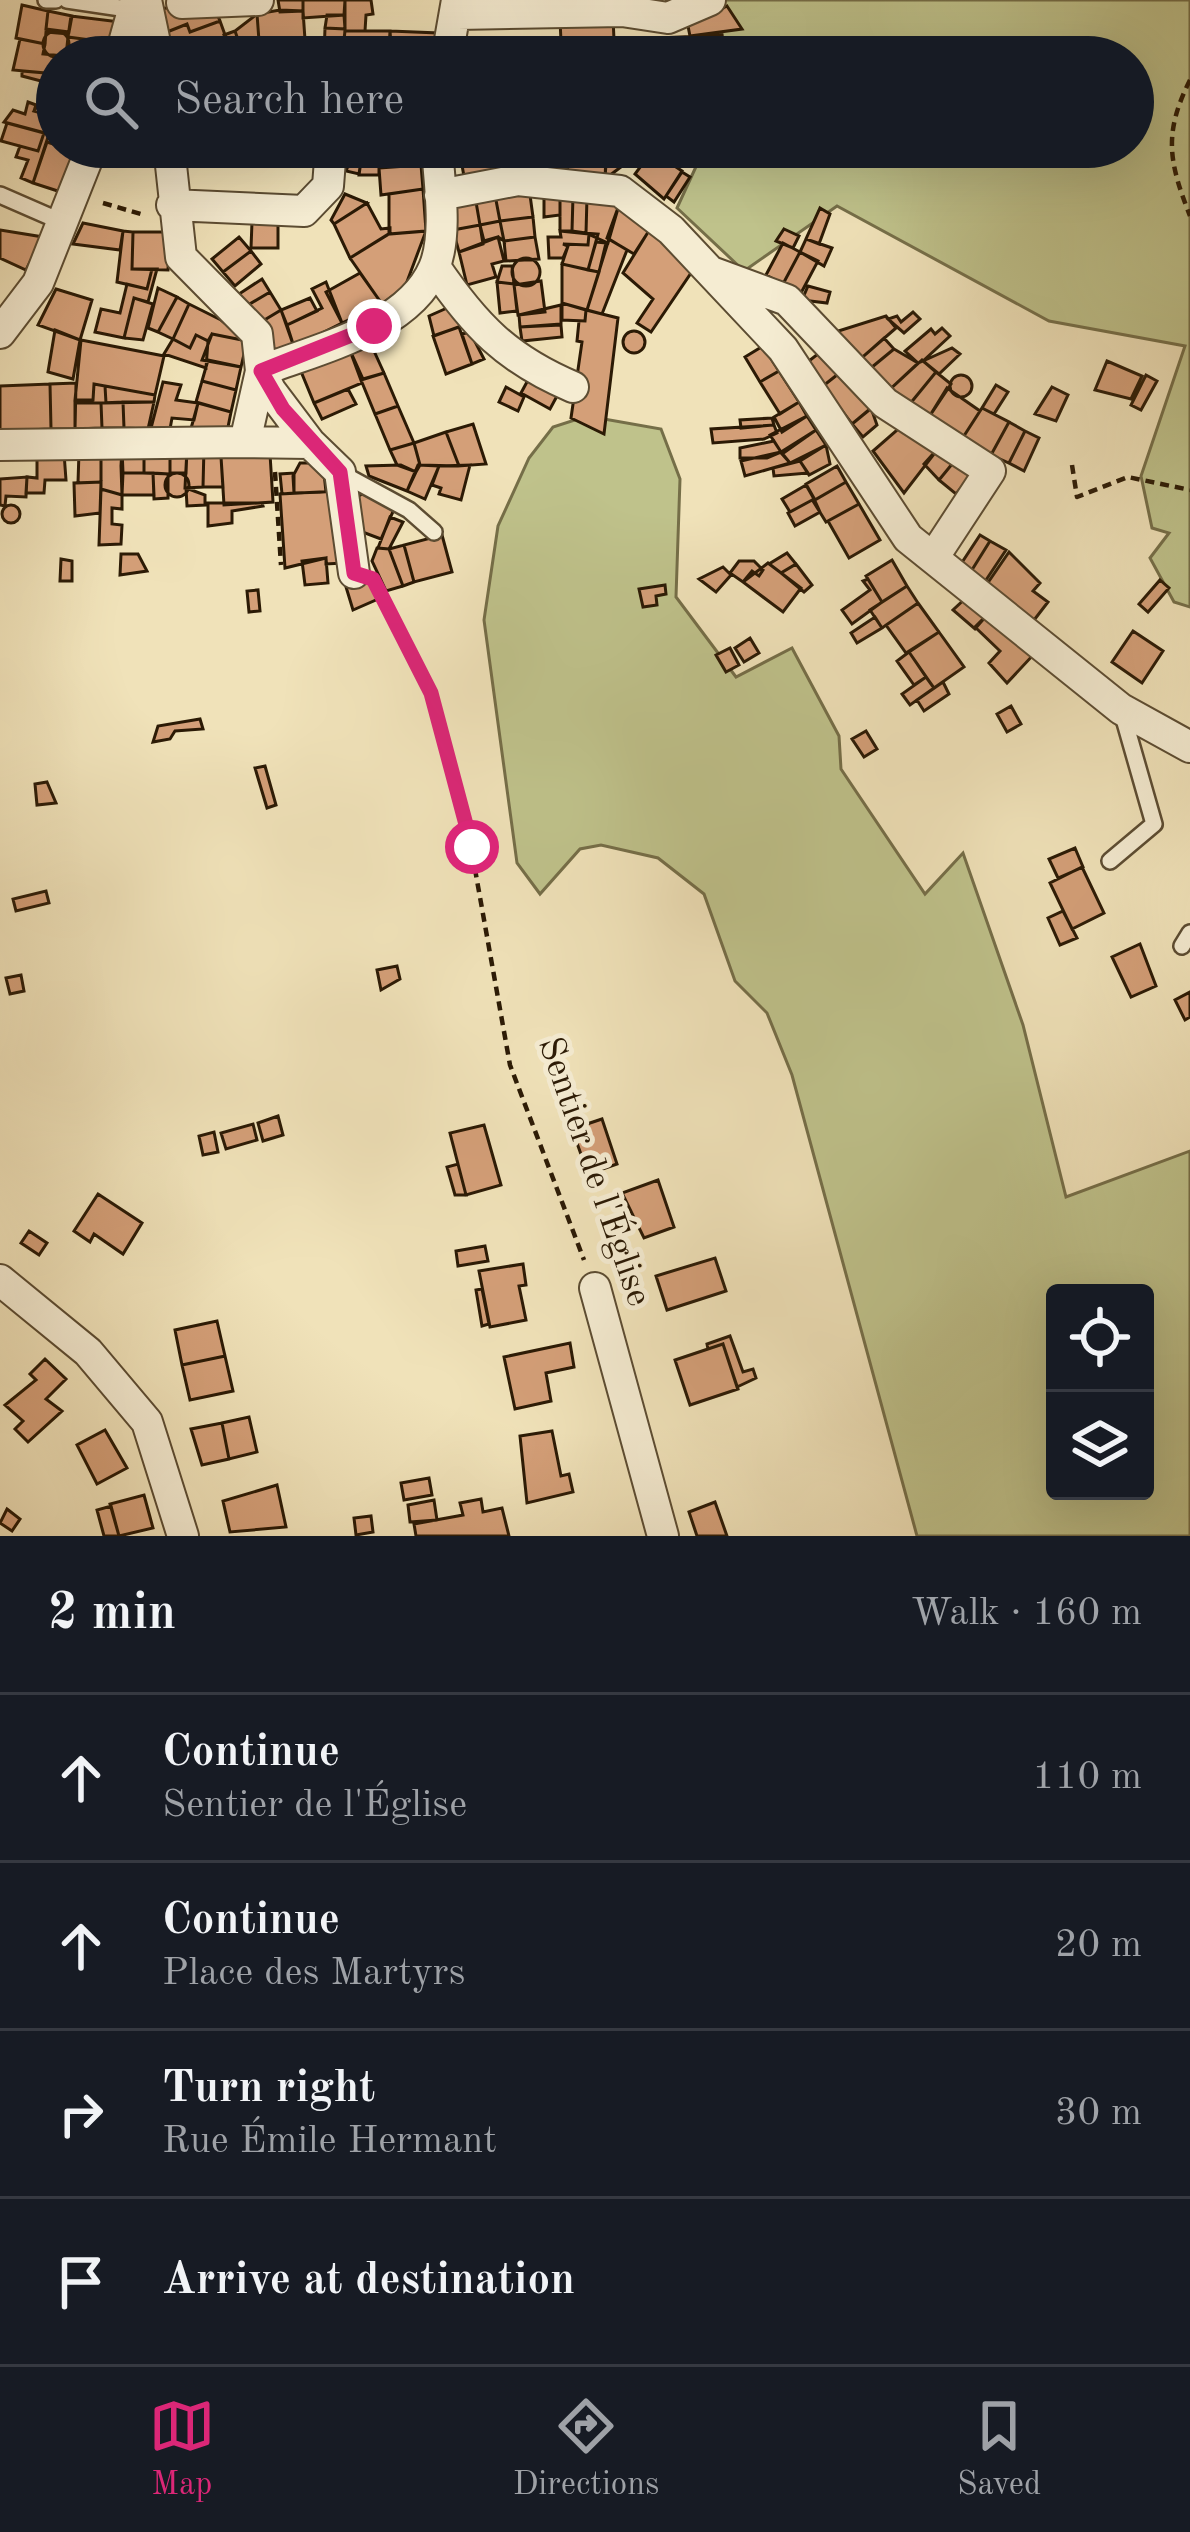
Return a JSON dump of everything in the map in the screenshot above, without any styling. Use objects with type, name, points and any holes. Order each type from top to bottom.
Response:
[{"type":"street","points":[[182,3],[258,0]]},
{"type":"street","points":[[458,7],[622,11],[668,18],[710,0]]},
{"type":"street","points":[[127,36],[139,3]]},
{"type":"street","points":[[139,3],[151,36]]},
{"type":"street","points":[[0,333],[38,284],[84,168]]},
{"type":"street","points":[[167,168],[163,211],[181,257],[257,334],[261,371],[245,442]]},
{"type":"street","points":[[163,211],[304,211],[328,186],[329,168]]},
{"type":"street","points":[[261,371],[374,326],[415,295],[435,267],[438,168]]},
{"type":"street","points":[[440,195],[518,180],[620,190],[670,230],[783,350],[908,538],[1121,709],[1190,747]]},
{"type":"street","points":[[435,267],[460,303],[521,365],[573,387]]},
{"type":"street","points":[[709,271],[788,300],[885,403],[990,470],[933,559]]},
{"type":"street","points":[[261,371],[310,443],[340,472],[354,573]]},
{"type":"street","points":[[0,445],[310,443]]},
{"type":"street","points":[[0,1280],[88,1352],[147,1423],[183,1536]]},
{"type":"street","name":"Sentier de l'Église","points":[[595,1288],[663,1536]]},
{"type":"lane","points":[[46,0],[56,0]]},
{"type":"lane","points":[[67,0],[139,3]]},
{"type":"lane","points":[[0,195],[68,208]]},
{"type":"lane","points":[[340,472],[409,509],[434,532]]},
{"type":"lane","points":[[1110,861],[1154,824],[1121,709]]},
{"type":"path","points":[[1190,80],[1176,108],[1169,163],[1190,215]]},
{"type":"path","points":[[68,208],[163,211]]},
{"type":"path","points":[[277,442],[274,494],[281,565]]},
{"type":"path","points":[[1072,465],[1077,497],[1128,477],[1190,490]]},
{"type":"path","name":"Sentier de l'Église","points":[[354,573],[373,579],[431,693],[472,847],[510,1065],[595,1288]]},
{"type":"green space","points":[[716,0],[1190,0],[1190,607],[1174,602],[1150,558],[1169,533],[1152,528],[1141,476],[1185,346],[1049,321],[837,206],[744,271],[677,208],[695,168],[1154,168],[1154,36],[722,36]]},
{"type":"green space","points":[[587,416],[661,429],[680,479],[676,597],[736,677],[792,648],[839,736],[841,769],[925,894],[963,853],[1023,1025],[1066,1197],[1190,1151],[1190,1536],[917,1536],[792,1075],[767,1013],[735,981],[704,894],[658,858],[601,845],[580,849],[540,894],[517,863],[484,620],[498,526],[529,458],[553,427]]},
{"type":"building","points":[[278,0],[303,0],[303,11],[280,12]]},
{"type":"building","points":[[303,0],[345,0],[344,15],[303,18]]},
{"type":"building","points":[[345,0],[371,0],[373,14],[366,15],[365,31],[345,31]]},
{"type":"building","points":[[22,5],[48,11],[46,29],[69,34],[46,32],[36,36],[36,42],[16,38]]},
{"type":"building","points":[[727,6],[742,29],[690,36],[688,26]]},
{"type":"building","points":[[178,7],[217,14],[220,21],[190,32],[187,24],[162,34],[156,9]]},
{"type":"building","points":[[48,11],[72,16],[69,32],[46,29]]},
{"type":"building","points":[[303,11],[305,36],[259,36],[257,14]]},
{"type":"building","points":[[257,14],[259,36],[237,36],[235,31]]},
{"type":"building","points":[[327,15],[344,15],[345,29],[325,28]]},
{"type":"building","points":[[71,16],[120,22],[115,36],[68,36]]},
{"type":"building","points":[[613,17],[614,36],[561,36],[560,20]]},
{"type":"building","points":[[220,21],[225,36],[162,34],[187,24],[190,32]]},
{"type":"building","points":[[325,28],[345,29],[344,36],[325,36]]},
{"type":"building","points":[[345,31],[390,31],[390,36],[344,36]]},
{"type":"building","points":[[390,31],[438,33],[437,36],[390,36]]},
{"type":"building","points":[[20,39],[36,42],[36,72],[13,70]]},
{"type":"building","points":[[28,102],[36,105],[36,131],[4,122],[13,110],[25,114]]},
{"type":"building","points":[[7,123],[36,131],[36,150],[1,141]]},
{"type":"building","points":[[20,146],[36,150],[33,183],[21,178],[28,160],[16,157]]},
{"type":"building","points":[[38,168],[73,168],[64,193],[33,183]]},
{"type":"building","points":[[360,168],[379,168],[379,175],[359,175]]},
{"type":"building","points":[[379,168],[421,168],[423,189],[381,195]]},
{"type":"building","points":[[462,168],[497,168],[498,178],[465,182]]},
{"type":"building","points":[[519,168],[537,168],[536,177],[518,174]]},
{"type":"building","points":[[538,168],[567,168],[566,176],[537,173]]},
{"type":"building","points":[[568,168],[605,168],[605,179],[566,176]]},
{"type":"building","points":[[639,168],[682,171],[664,199],[635,174]]},
{"type":"building","points":[[682,172],[690,177],[674,202],[666,196]]},
{"type":"building","points":[[423,189],[426,231],[389,234],[389,194]]},
{"type":"building","points":[[345,194],[367,203],[334,224],[331,220]]},
{"type":"building","points":[[495,195],[530,195],[533,217],[500,221]]},
{"type":"building","points":[[495,195],[500,221],[480,225],[476,202]]},
{"type":"building","points":[[544,195],[560,196],[560,215],[544,217]]},
{"type":"building","points":[[560,196],[573,196],[572,231],[560,231]]},
{"type":"building","points":[[573,196],[587,197],[586,233],[572,231]]},
{"type":"building","points":[[587,197],[619,205],[608,243],[586,233]]},
{"type":"building","points":[[476,202],[480,225],[453,230],[454,203]]},
{"type":"building","points":[[367,203],[381,229],[390,228],[390,233],[350,258],[334,224]]},
{"type":"building","points":[[619,205],[652,226],[634,254],[607,238]]},
{"type":"building","points":[[820,208],[830,214],[819,244],[806,239]]},
{"type":"building","points":[[533,217],[535,237],[504,241],[500,221]]},
{"type":"building","points":[[500,221],[504,241],[498,237],[484,241],[480,225]]},
{"type":"building","points":[[252,222],[278,222],[278,248],[251,248]]},
{"type":"building","points":[[83,223],[123,231],[120,250],[73,244]]},
{"type":"building","points":[[653,224],[693,270],[651,332],[637,323],[653,299],[623,273]]},
{"type":"building","points":[[480,225],[483,244],[459,252],[453,230]]},
{"type":"building","points":[[784,229],[799,236],[793,248],[776,241]]},
{"type":"building","points":[[0,230],[43,237],[26,270],[0,258]]},
{"type":"building","points":[[123,231],[133,232],[132,269],[152,269],[147,289],[117,282]]},
{"type":"building","points":[[426,231],[405,287],[382,304],[350,258],[389,234]]},
{"type":"building","points":[[560,231],[589,234],[588,245],[563,244],[568,246],[563,258],[549,258],[548,237],[561,237]]},
{"type":"building","points":[[133,232],[170,232],[168,270],[132,269]]},
{"type":"building","points":[[584,233],[598,234],[588,270],[562,264],[568,246],[563,244],[588,245],[589,234]]},
{"type":"building","points":[[239,237],[251,251],[223,272],[212,259]]},
{"type":"building","points":[[498,237],[504,261],[492,264],[496,277],[467,285],[459,252]]},
{"type":"building","points":[[535,237],[539,259],[506,261],[504,241]]},
{"type":"building","points":[[609,239],[627,250],[602,314],[587,310]]},
{"type":"building","points":[[806,239],[832,248],[824,266],[800,252]]},
{"type":"building","points":[[596,242],[606,243],[599,272],[588,270]]},
{"type":"building","points":[[783,243],[800,252],[783,284],[766,275]]},
{"type":"building","points":[[251,251],[261,264],[235,286],[223,272]]},
{"type":"building","points":[[800,252],[818,261],[801,293],[783,284]]},
{"type":"building","points":[[526,258],[536,262],[540,272],[536,282],[526,286],[516,282],[512,272],[516,262]]},
{"type":"building","points":[[562,264],[599,272],[587,310],[562,303]]},
{"type":"building","points":[[502,266],[512,266],[514,284],[497,282]]},
{"type":"building","points":[[152,269],[157,269],[148,302],[134,298],[124,338],[95,332],[101,309],[120,313],[127,284],[147,289]]},
{"type":"building","points":[[360,273],[382,304],[342,323],[326,292]]},
{"type":"building","points":[[262,279],[270,292],[248,305],[239,294]]},
{"type":"building","points":[[541,281],[545,312],[518,315],[514,285]]},
{"type":"building","points":[[326,282],[342,323],[294,347],[287,325],[322,308],[312,289]]},
{"type":"building","points":[[497,282],[514,284],[517,311],[500,313]]},
{"type":"building","points":[[808,286],[830,292],[827,303],[802,300]]},
{"type":"building","points":[[158,288],[177,297],[158,332],[148,328]]},
{"type":"building","points":[[56,289],[92,300],[80,340],[38,325]]},
{"type":"building","points":[[270,292],[281,310],[261,322],[248,305]]},
{"type":"building","points":[[177,297],[189,304],[173,339],[158,332]]},
{"type":"building","points":[[134,298],[153,304],[143,340],[124,338]]},
{"type":"building","points":[[310,298],[317,311],[287,325],[281,310]]},
{"type":"building","points":[[562,303],[586,310],[585,321],[562,320]]},
{"type":"building","points":[[189,304],[221,320],[247,341],[212,334],[208,341],[196,335],[190,348],[173,339]]},
{"type":"building","points":[[454,305],[464,325],[434,336],[429,316]]},
{"type":"building","points":[[561,305],[561,324],[520,327],[519,315]]},
{"type":"building","points":[[281,310],[294,347],[277,356],[261,322]]},
{"type":"building","points":[[586,310],[618,318],[604,434],[571,418],[582,342],[577,341],[579,321],[585,321]]},
{"type":"building","points":[[913,312],[920,319],[904,333],[888,319],[897,316],[901,322]]},
{"type":"building","points":[[886,316],[896,328],[857,362],[832,333]]},
{"type":"building","points":[[561,325],[562,337],[522,341],[520,327]]},
{"type":"building","points":[[459,327],[472,364],[446,374],[433,336]]},
{"type":"building","points":[[942,328],[950,336],[923,361],[918,363],[905,351],[931,329],[935,334]]},
{"type":"building","points":[[55,330],[80,340],[73,379],[48,372]]},
{"type":"building","points":[[634,331],[645,342],[634,353],[623,342]]},
{"type":"building","points":[[470,332],[484,359],[472,364],[462,334]]},
{"type":"building","points":[[212,334],[247,341],[241,367],[202,360]]},
{"type":"building","points":[[196,335],[208,341],[206,368],[164,354],[173,339],[190,348]]},
{"type":"building","points":[[884,338],[894,349],[866,372],[857,362]]},
{"type":"building","points":[[81,340],[164,356],[155,395],[94,384],[93,400],[75,400]]},
{"type":"building","points":[[369,340],[384,373],[363,379],[349,348]]},
{"type":"building","points":[[763,346],[779,371],[760,382],[745,357]]},
{"type":"building","points":[[349,348],[362,383],[314,403],[300,369]]},
{"type":"building","points":[[952,348],[960,354],[939,374],[923,361]]},
{"type":"building","points":[[894,349],[918,363],[886,393],[866,372]]},
{"type":"building","points":[[823,350],[842,371],[823,386],[805,364]]},
{"type":"building","points":[[208,360],[241,367],[236,390],[202,381]]},
{"type":"building","points":[[922,360],[936,372],[909,405],[886,393]]},
{"type":"building","points":[[1107,361],[1142,376],[1131,399],[1095,390]]},
{"type":"building","points":[[779,371],[799,402],[780,414],[760,382]]},
{"type":"building","points":[[842,371],[874,406],[852,424],[823,386]]},
{"type":"building","points":[[936,372],[951,384],[929,417],[909,405]]},
{"type":"building","points":[[384,373],[398,406],[375,414],[361,380]]},
{"type":"building","points":[[961,375],[972,386],[961,397],[950,386]]},
{"type":"building","points":[[1146,375],[1157,381],[1141,410],[1131,405]]},
{"type":"building","points":[[528,380],[557,396],[550,409],[521,393]]},
{"type":"building","points":[[202,381],[236,390],[231,412],[196,402]]},
{"type":"building","points":[[163,382],[181,385],[176,400],[198,403],[194,420],[172,418],[170,429],[151,428]]},
{"type":"building","points":[[76,383],[75,429],[51,429],[50,384]]},
{"type":"building","points":[[50,384],[51,429],[0,431],[0,386]]},
{"type":"building","points":[[94,384],[105,386],[106,403],[75,403],[93,400]]},
{"type":"building","points":[[996,385],[1008,392],[994,414],[982,408]]},
{"type":"building","points":[[105,386],[155,395],[154,402],[106,403]]},
{"type":"building","points":[[506,387],[524,397],[518,411],[499,402]]},
{"type":"building","points":[[1052,387],[1068,395],[1056,421],[1035,414]]},
{"type":"building","points":[[947,388],[980,411],[962,439],[929,417]]},
{"type":"building","points":[[348,389],[356,404],[322,419],[314,403]]},
{"type":"building","points":[[123,402],[124,428],[102,428],[101,403]]},
{"type":"building","points":[[123,402],[154,402],[148,429],[124,428]]},
{"type":"building","points":[[799,402],[807,416],[782,432],[774,417]]},
{"type":"building","points":[[75,403],[101,403],[102,428],[75,429]]},
{"type":"building","points":[[198,403],[231,412],[227,432],[190,432]]},
{"type":"building","points":[[398,406],[414,443],[390,450],[375,414]]},
{"type":"building","points":[[871,408],[877,425],[863,437],[852,424]]},
{"type":"building","points":[[982,408],[1009,422],[991,455],[962,439]]},
{"type":"building","points":[[807,416],[816,430],[781,452],[770,435]]},
{"type":"building","points":[[772,418],[774,425],[741,428],[740,420]]},
{"type":"building","points":[[1009,422],[1025,431],[1009,463],[991,455]]},
{"type":"building","points":[[905,423],[941,445],[904,493],[873,451]]},
{"type":"building","points":[[473,424],[486,464],[459,466],[446,432]]},
{"type":"building","points":[[774,425],[777,433],[764,439],[713,443],[711,429]]},
{"type":"building","points":[[816,430],[826,445],[790,463],[782,454]]},
{"type":"building","points":[[1025,431],[1039,438],[1024,471],[1009,463]]},
{"type":"building","points":[[446,432],[459,466],[420,465],[414,443]]},
{"type":"building","points":[[774,441],[781,452],[767,458],[740,458],[740,448]]},
{"type":"building","points":[[414,443],[420,465],[416,472],[397,465],[390,450]]},
{"type":"building","points":[[826,445],[830,464],[809,475],[800,461]]},
{"type":"building","points":[[941,445],[957,458],[939,480],[924,464]]},
{"type":"building","points":[[204,447],[203,487],[185,488],[187,449]]},
{"type":"building","points":[[204,447],[221,457],[223,487],[203,487]]},
{"type":"building","points":[[122,449],[122,495],[101,489],[101,451]]},
{"type":"building","points":[[122,449],[144,449],[144,473],[123,473]]},
{"type":"building","points":[[144,449],[170,449],[170,474],[144,473]]},
{"type":"building","points":[[170,449],[187,449],[186,473],[170,473]]},
{"type":"building","points":[[101,451],[101,482],[78,483],[79,452]]},
{"type":"building","points":[[781,452],[790,463],[745,476],[741,461]]},
{"type":"building","points":[[64,453],[66,480],[45,480],[44,493],[26,493],[27,477],[37,478],[37,454]]},
{"type":"building","points":[[270,454],[273,502],[224,505],[221,457]]},
{"type":"building","points":[[957,458],[974,472],[956,494],[939,480]]},
{"type":"building","points":[[800,461],[808,473],[774,476],[773,468]]},
{"type":"building","points":[[300,463],[315,463],[324,473],[326,492],[294,493],[293,476]]},
{"type":"building","points":[[401,465],[416,472],[407,491],[369,476],[366,466]]},
{"type":"building","points":[[418,465],[439,466],[425,499],[407,491]]},
{"type":"building","points":[[470,465],[461,500],[439,494],[441,488],[432,485],[439,466]]},
{"type":"building","points":[[837,466],[846,482],[815,500],[806,484]]},
{"type":"building","points":[[123,473],[153,473],[154,495],[122,495]]},
{"type":"building","points":[[153,473],[168,474],[168,498],[154,499]]},
{"type":"building","points":[[177,473],[189,485],[177,497],[165,485]]},
{"type":"building","points":[[294,473],[294,493],[282,494],[280,474]]},
{"type":"building","points":[[27,477],[26,497],[6,496],[5,506],[0,505],[0,479]]},
{"type":"building","points":[[101,482],[100,513],[75,516],[74,483]]},
{"type":"building","points":[[846,482],[859,504],[826,522],[813,501]]},
{"type":"building","points":[[806,485],[814,499],[790,512],[782,499]]},
{"type":"building","points":[[186,488],[205,495],[205,505],[187,506]]},
{"type":"building","points":[[101,489],[122,495],[122,509],[112,508],[112,524],[122,525],[121,544],[99,545]]},
{"type":"building","points":[[339,491],[343,563],[326,564],[326,558],[285,568],[280,494]]},
{"type":"building","points":[[364,493],[395,507],[381,539],[357,530],[355,498]]},
{"type":"building","points":[[814,499],[820,512],[795,526],[788,513]]},
{"type":"building","points":[[208,503],[263,506],[232,511],[232,523],[208,526]]},
{"type":"building","points":[[859,504],[880,540],[849,558],[828,521]]},
{"type":"building","points":[[11,505],[20,514],[11,523],[2,514]]},
{"type":"building","points":[[390,517],[403,522],[389,549],[378,548]]},
{"type":"building","points":[[442,535],[452,572],[414,582],[404,545]]},
{"type":"building","points":[[980,535],[990,541],[970,573],[959,567]]},
{"type":"building","points":[[990,541],[1006,550],[984,583],[970,573]]},
{"type":"building","points":[[404,545],[414,582],[403,586],[389,549]]},
{"type":"building","points":[[377,548],[389,549],[403,586],[386,591],[372,561]]},
{"type":"building","points":[[1009,552],[1040,583],[1033,591],[1048,602],[1031,624],[985,587]]},
{"type":"building","points":[[787,553],[796,564],[781,573],[769,564]]},
{"type":"building","points":[[121,554],[138,554],[147,571],[120,575]]},
{"type":"building","points":[[326,558],[328,583],[305,585],[302,561]]},
{"type":"building","points":[[61,559],[72,561],[72,581],[60,581]]},
{"type":"building","points":[[892,560],[907,586],[882,602],[866,576]]},
{"type":"building","points":[[739,561],[754,561],[763,570],[759,576],[752,571],[743,582],[730,573]]},
{"type":"building","points":[[768,563],[801,588],[783,612],[743,582]]},
{"type":"building","points":[[796,564],[812,585],[804,592],[781,573]]},
{"type":"building","points":[[723,567],[731,575],[716,592],[699,579]]},
{"type":"building","points":[[365,575],[378,599],[353,610],[343,577]]},
{"type":"building","points":[[868,579],[882,602],[852,624],[842,610],[870,590],[863,581]]},
{"type":"building","points":[[1160,580],[1169,588],[1148,612],[1139,604]]},
{"type":"building","points":[[665,585],[666,594],[656,596],[657,605],[643,607],[639,589]]},
{"type":"building","points":[[907,586],[918,603],[882,628],[870,610]]},
{"type":"building","points":[[258,590],[260,611],[249,612],[247,591]]},
{"type":"building","points":[[968,596],[988,614],[975,629],[953,610]]},
{"type":"building","points":[[918,603],[939,632],[906,653],[886,625]]},
{"type":"building","points":[[988,614],[1035,653],[1007,683],[989,663],[1000,651],[975,627]]},
{"type":"building","points":[[875,617],[882,628],[857,643],[851,633]]},
{"type":"building","points":[[1133,631],[1163,651],[1142,683],[1112,662]]},
{"type":"building","points":[[939,632],[964,667],[934,688],[909,652]]},
{"type":"building","points":[[750,638],[759,653],[744,662],[735,648]]},
{"type":"building","points":[[730,648],[739,665],[726,672],[716,655]]},
{"type":"building","points":[[909,652],[926,677],[914,685],[897,661]]},
{"type":"building","points":[[926,677],[934,688],[910,705],[902,694]]},
{"type":"building","points":[[943,682],[949,694],[924,711],[917,700]]},
{"type":"building","points":[[1011,706],[1021,724],[1007,732],[997,714]]},
{"type":"building","points":[[200,719],[203,729],[175,731],[170,739],[153,742],[158,726]]},
{"type":"building","points":[[866,731],[877,749],[864,757],[852,739]]},
{"type":"building","points":[[265,766],[276,805],[267,808],[255,768]]},
{"type":"building","points":[[47,782],[56,803],[37,805],[35,784]]},
{"type":"building","points":[[1075,848],[1083,867],[1058,878],[1049,859]]},
{"type":"building","points":[[1082,867],[1104,913],[1072,929],[1050,883]]},
{"type":"building","points":[[46,891],[49,903],[16,911],[13,899]]},
{"type":"building","points":[[1063,911],[1077,938],[1060,945],[1048,918]]},
{"type":"building","points":[[1140,944],[1156,986],[1131,997],[1112,957]]},
{"type":"building","points":[[397,966],[400,979],[381,990],[377,970]]},
{"type":"building","points":[[21,975],[24,991],[10,994],[6,978]]},
{"type":"building","points":[[1190,992],[1190,1017],[1185,1020],[1175,1000]]},
{"type":"building","points":[[278,1116],[283,1135],[263,1141],[258,1123]]},
{"type":"building","points":[[602,1119],[617,1164],[588,1174],[572,1129]]},
{"type":"building","points":[[253,1124],[257,1140],[226,1149],[221,1133]]},
{"type":"building","points":[[484,1125],[501,1185],[466,1195],[450,1133]]},
{"type":"building","points":[[214,1132],[218,1152],[203,1155],[199,1136]]},
{"type":"building","points":[[458,1164],[466,1195],[455,1195],[447,1167]]},
{"type":"building","points":[[658,1180],[674,1227],[644,1238],[622,1193]]},
{"type":"building","points":[[98,1194],[142,1223],[123,1254],[94,1234],[90,1242],[74,1231]]},
{"type":"building","points":[[29,1231],[47,1243],[39,1255],[21,1243]]},
{"type":"building","points":[[485,1246],[488,1261],[458,1266],[456,1251]]},
{"type":"building","points":[[715,1258],[726,1291],[667,1310],[656,1276]]},
{"type":"building","points":[[523,1264],[526,1285],[519,1286],[526,1320],[490,1327],[479,1271]]},
{"type":"building","points":[[482,1289],[489,1324],[482,1326],[476,1290]]},
{"type":"building","points":[[217,1321],[225,1356],[182,1365],[175,1330]]},
{"type":"building","points":[[730,1336],[743,1372],[753,1369],[756,1378],[737,1387],[723,1344],[708,1349],[707,1344]]},
{"type":"building","points":[[570,1343],[574,1367],[546,1373],[551,1401],[515,1409],[504,1357]]},
{"type":"building","points":[[723,1344],[738,1389],[690,1405],[675,1360]]},
{"type":"building","points":[[225,1356],[233,1391],[190,1400],[182,1365]]},
{"type":"building","points":[[45,1359],[66,1379],[46,1399],[62,1411],[28,1442],[15,1429],[23,1421],[5,1405],[36,1380],[30,1374]]},
{"type":"building","points":[[249,1417],[257,1452],[229,1459],[222,1423]]},
{"type":"building","points":[[222,1423],[229,1459],[202,1465],[191,1429]]},
{"type":"building","points":[[105,1430],[127,1468],[97,1484],[77,1445]]},
{"type":"building","points":[[552,1431],[561,1476],[569,1474],[573,1492],[527,1503],[520,1436]]},
{"type":"building","points":[[429,1478],[432,1495],[404,1500],[401,1483]]},
{"type":"building","points":[[277,1485],[286,1527],[230,1532],[223,1501]]},
{"type":"building","points":[[144,1495],[153,1528],[119,1536],[110,1504]]},
{"type":"building","points":[[481,1499],[483,1512],[502,1508],[509,1536],[416,1536],[414,1524],[463,1515],[460,1503]]},
{"type":"building","points":[[434,1500],[437,1520],[410,1522],[408,1505]]},
{"type":"building","points":[[715,1502],[727,1536],[697,1536],[689,1512]]},
{"type":"building","points":[[111,1506],[119,1536],[104,1536],[97,1510]]},
{"type":"building","points":[[7,1509],[20,1519],[12,1531],[0,1523]]},
{"type":"building","points":[[371,1516],[373,1532],[356,1535],[354,1518]]},
{"type":"route","points":[[374,326],[261,371],[283,409],[340,472],[354,573],[373,579],[431,693],[472,847]]}]
